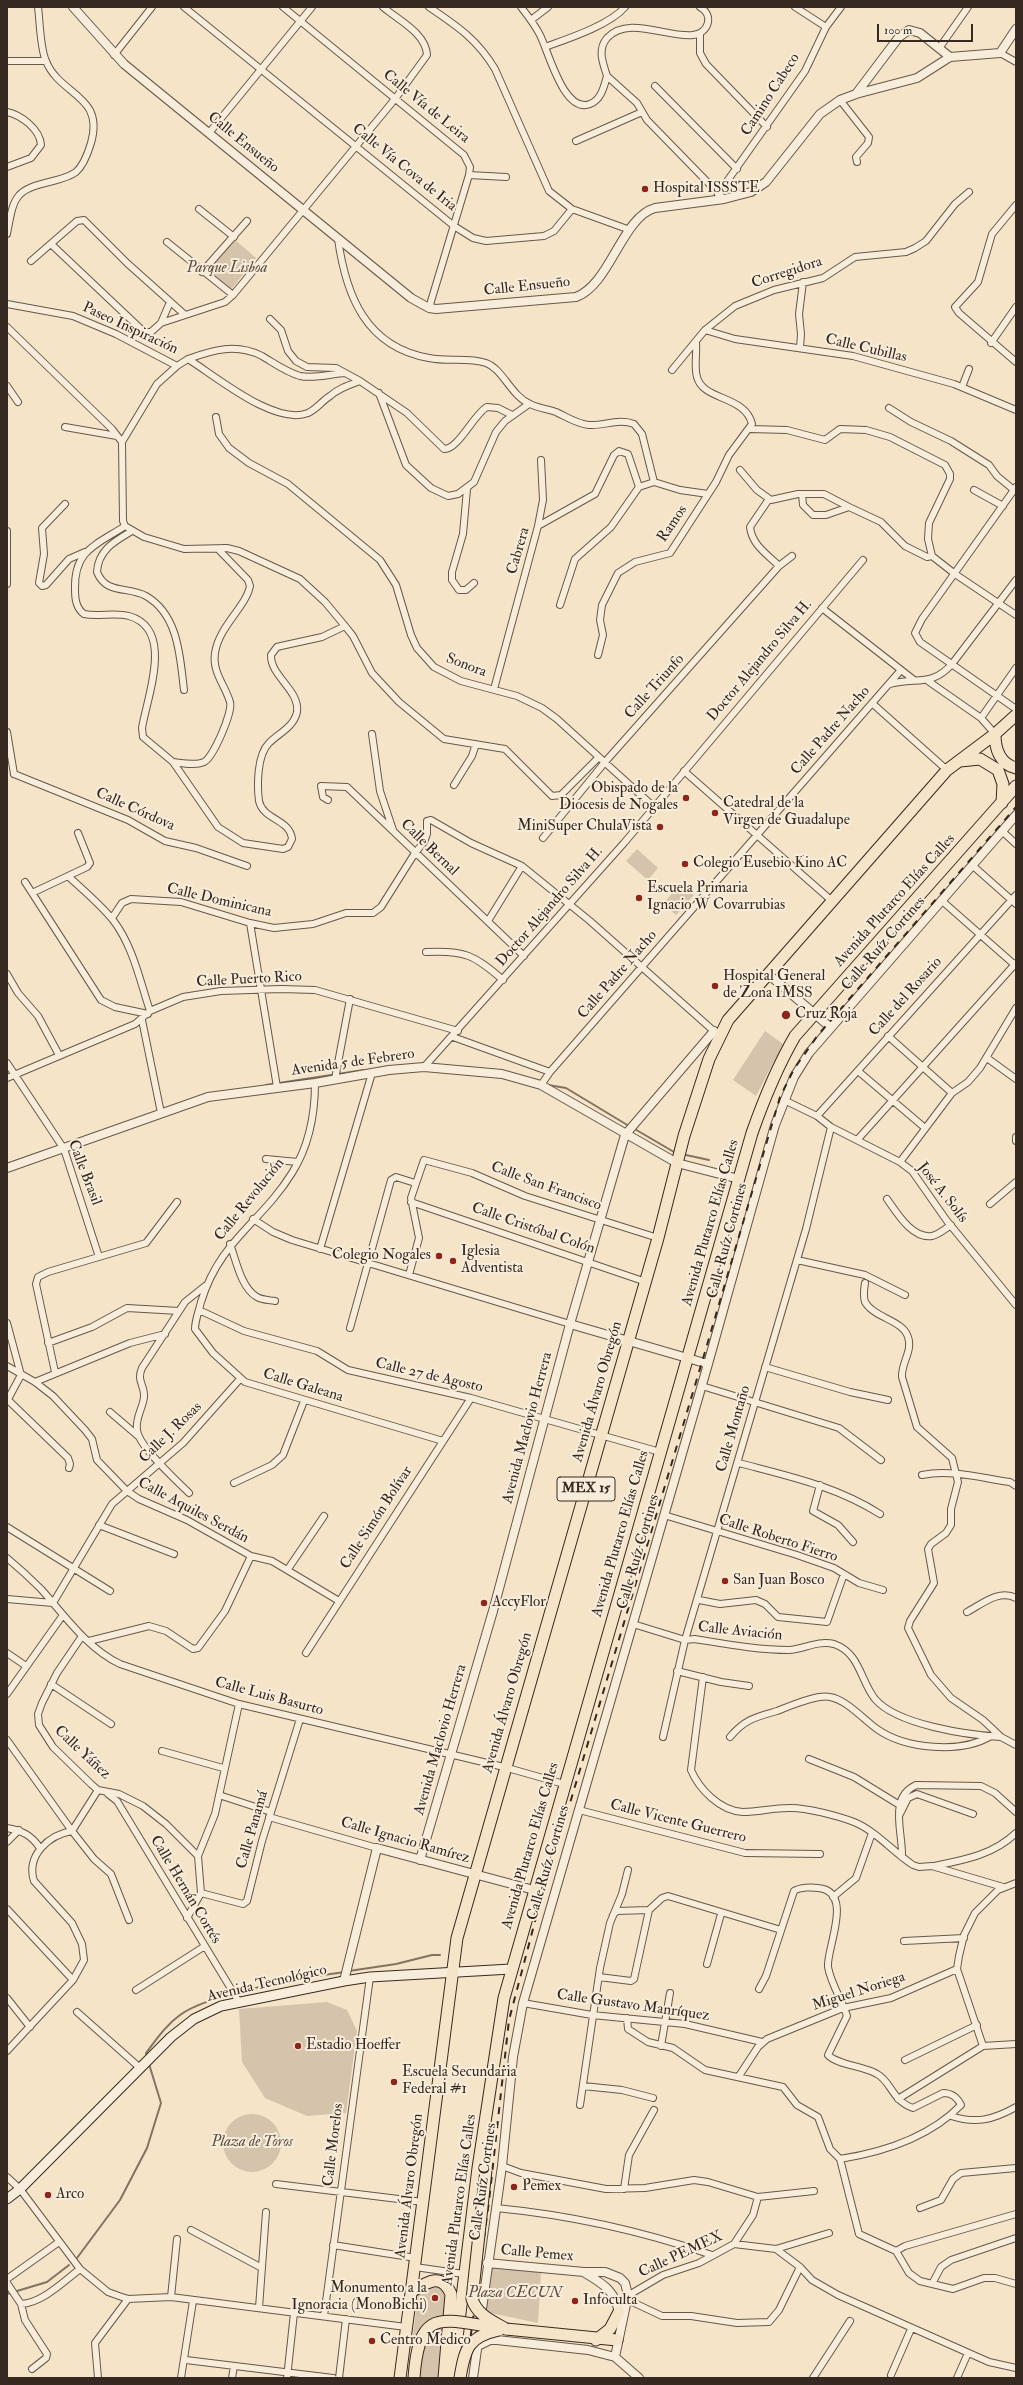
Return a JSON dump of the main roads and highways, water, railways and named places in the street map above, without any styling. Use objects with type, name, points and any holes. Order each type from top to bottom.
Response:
[{"type":"highway","name":"Avenida Álvaro Obregón","points":[[400,2378],[458,1931],[504,1766],[646,1282],[677,1163],[716,1033],[946,770],[995,734],[1016,715]]},
{"type":"highway","points":[[995,734],[1003,784],[1002,803]]},
{"type":"highway","points":[[958,761],[980,759],[1001,766],[1016,768]]},
{"type":"highway","name":"Avenida Plutarco Elías Calles","points":[[452,2378],[478,2168],[490,2096],[500,2016],[511,1969],[752,1132],[780,1063],[795,1036],[1016,786]]},
{"type":"highway","points":[[490,2096],[486,2170],[472,2299],[474,2305],[483,2316],[506,2329]]},
{"type":"highway","points":[[411,2292],[424,2283],[434,2280],[445,2285],[451,2294],[444,2378]]},
{"type":"highway","points":[[593,2339],[610,2329],[618,2307]]},
{"type":"highway","points":[[414,2378],[418,2343],[425,2330],[431,2324],[449,2321],[593,2339],[619,2335]]},
{"type":"highway","points":[[460,2378],[465,2352],[473,2341],[483,2334],[506,2329]]},
{"type":"main road","name":"Avenida Tecnológico","points":[[7,2199],[20,2189],[139,2067],[171,2037],[194,2019],[211,2009],[344,1980],[370,1977],[511,1969]]},
{"type":"waterway","points":[[266,1085],[364,1070]]},
{"type":"waterway","points":[[548,1085],[566,1088],[629,1126]]},
{"type":"waterway","points":[[633,1128],[674,1152]]},
{"type":"waterway","points":[[7,1164],[44,1151]]},
{"type":"waterway","points":[[686,1155],[709,1160]]},
{"type":"waterway","points":[[349,1971],[396,1964],[432,1955],[440,1955]]},
{"type":"waterway","points":[[147,2058],[146,2053],[166,2028],[180,2015],[194,2007],[235,1993],[259,1987],[345,1972]]},
{"type":"waterway","points":[[77,2258],[120,2200],[147,2148],[161,2103],[149,2064]]},
{"type":"waterway","points":[[7,2294],[47,2282],[69,2265]]},
{"type":"railway","points":[[465,2378],[489,2201],[509,2020],[538,1910],[780,1097],[794,1069],[818,1035],[1016,807]]},
{"type":"place","name":"Hospital ISSSTE","points":[[645,189]]},
{"type":"place","name":"Obispado de la Diocesis de Nogales","points":[[686,798]]},
{"type":"place","name":"Catedral de la Virgen de Guadalupe","points":[[715,813]]},
{"type":"place","name":"MiniSuper ChulaVista","points":[[660,827]]},
{"type":"place","name":"Colegio Eusebio Kino AC","points":[[685,864]]},
{"type":"place","name":"Escuela Primaria Ignacio W Covarrubias","points":[[639,898]]},
{"type":"place","name":"Hospital General de Zona IMSS","points":[[715,986]]},
{"type":"place","name":"Cruz Roja","points":[[786,1015]]},
{"type":"place","name":"Colegio Nogales","points":[[439,1256]]},
{"type":"place","name":"Iglesia Adventista","points":[[453,1261]]},
{"type":"place","name":"San Juan Bosco","points":[[725,1581]]},
{"type":"place","name":"AccyFlor","points":[[484,1603]]},
{"type":"place","name":"Estadio Hoeffer","points":[[298,2046]]},
{"type":"place","name":"Escuela Secundaria Federal #1","points":[[394,2082]]},
{"type":"place","name":"Pemex","points":[[514,2187]]},
{"type":"place","name":"Arco","points":[[48,2195]]},
{"type":"place","name":"Monumento a la Ignoracia (MonoBichi)","points":[[435,2298]]},
{"type":"place","name":"Infoculta","points":[[575,2301]]},
{"type":"place","name":"Centro Medico","points":[[372,2341]]},
{"type":"park label","name":"Parque Lisboa","points":[[227,269]]},
{"type":"park label","name":"Plaza de Toros","points":[[252,2143]]},
{"type":"park label","name":"Plaza CECUN","points":[[515,2294]]}]
